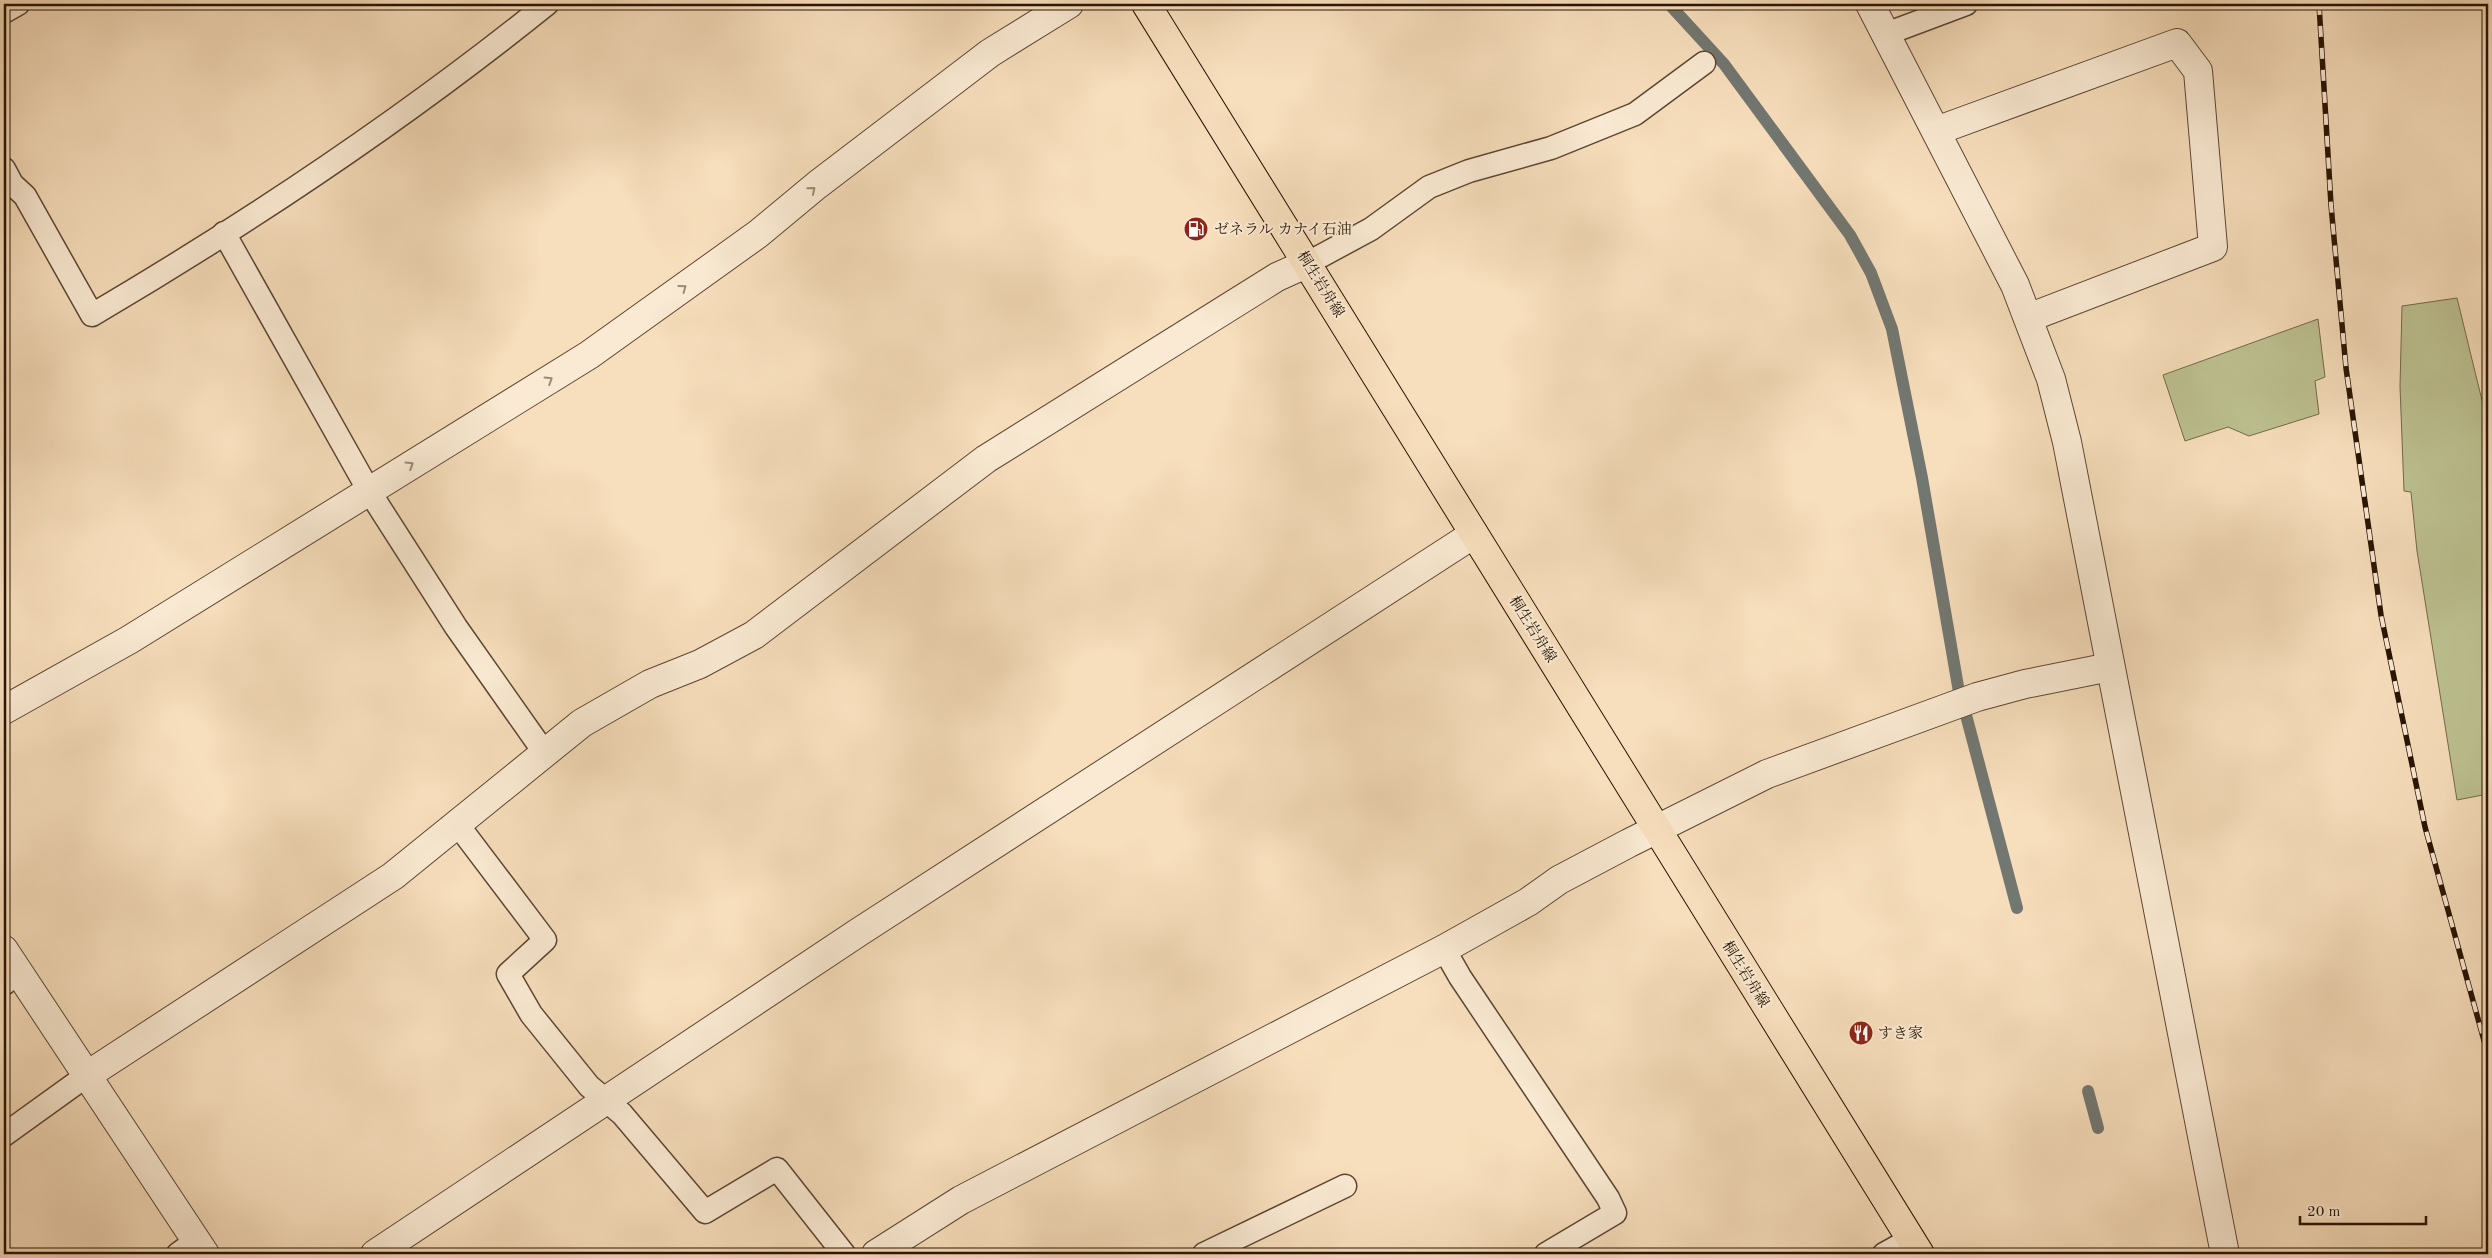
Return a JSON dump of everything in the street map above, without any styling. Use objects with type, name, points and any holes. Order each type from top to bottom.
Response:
[{"type":"main road","name":"桐生岩舟線","points":[[1146,4],[1916,1246]]},
{"type":"street","points":[[4,710],[129,640],[589,355],[758,234],[817,185],[990,53],[1069,4]]},
{"type":"street","points":[[1870,4],[2015,285],[2051,379],[2067,442],[2225,1254]]},
{"type":"street","points":[[1936,131],[2177,43],[2198,70],[2213,247],[2028,318]]},
{"type":"street","points":[[86,1076],[370,892],[458,825],[544,752],[582,723],[650,684],[700,664],[754,635],[986,459],[1277,277],[1308,263]]},
{"type":"street","points":[[375,1254],[867,927],[1474,534]]},
{"type":"street","points":[[876,1254],[961,1200],[1444,948],[1528,902],[1559,880],[1767,774],[1938,711],[2025,684],[2110,667]]},
{"type":"street","points":[[8,968],[86,1076],[193,1250]]},
{"type":"lane","points":[[4,12],[18,4]]},
{"type":"lane","points":[[7,181],[25,196],[92,315],[177,265],[338,160],[436,89],[547,4]]},
{"type":"lane","points":[[1886,34],[1966,4]]},
{"type":"lane","points":[[1308,263],[1371,229],[1429,187],[1469,171],[1551,148],[1635,114],[1704,63]]},
{"type":"lane","points":[[224,233],[369,491],[456,627],[544,752]]},
{"type":"lane","points":[[458,825],[545,940],[508,974],[531,1014],[589,1086],[622,1114],[704,1212],[777,1169],[844,1254]]},
{"type":"lane","points":[[1444,948],[1460,977],[1608,1198],[1615,1213],[1546,1254]]},
{"type":"lane","points":[[4,1135],[86,1076]]},
{"type":"lane","points":[[1204,1254],[1344,1186]]},
{"type":"lane","points":[[1884,1254],[1916,1246]]},
{"type":"green space","points":[[2457,298],[2488,425],[2488,794],[2457,800],[2417,551],[2411,492],[2404,491],[2400,386],[2402,306]]},
{"type":"green space","points":[[2318,319],[2325,377],[2315,381],[2319,414],[2249,436],[2228,427],[2185,441],[2163,375]]},
{"type":"waterway","points":[[1669,4],[1724,64],[1850,235],[1871,273],[1892,329],[1922,478],[1959,692]]},
{"type":"waterway","points":[[1966,715],[2017,908]]},
{"type":"waterway","points":[[2088,1091],[2098,1128]]},
{"type":"railway","points":[[2319,4],[2331,205],[2346,368],[2381,615],[2425,827],[2488,1055]]},
{"type":"place","name":"ゼネラル カナイ石油","points":[[1196,229]]},
{"type":"place","name":"すき家","points":[[1861,1033]]}]
